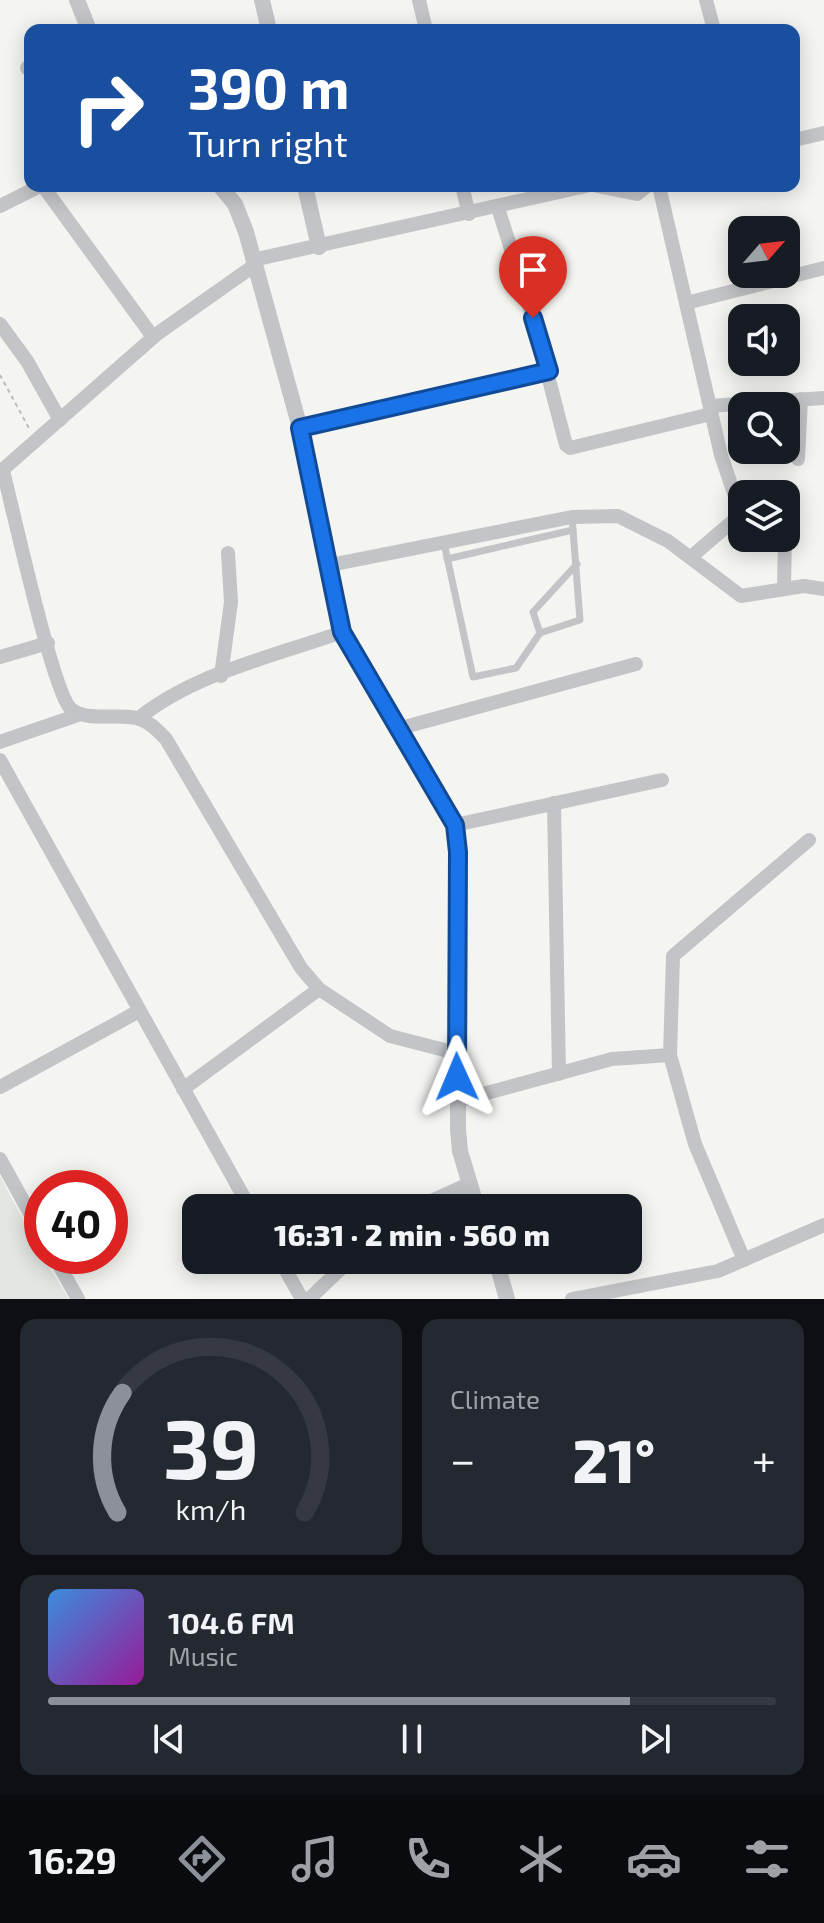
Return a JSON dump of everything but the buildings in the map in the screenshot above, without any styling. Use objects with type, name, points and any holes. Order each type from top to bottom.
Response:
[{"type":"street","points":[[77,0],[87,24]]},
{"type":"street","points":[[262,0],[268,24]]},
{"type":"street","points":[[419,0],[425,24]]},
{"type":"street","points":[[706,0],[712,24]]},
{"type":"street","points":[[800,139],[824,133]]},
{"type":"street","points":[[0,206],[29,192]]},
{"type":"street","points":[[46,192],[153,337]]},
{"type":"street","points":[[225,192],[235,204],[254,263],[300,428],[342,632],[455,825],[458,852],[457,1101],[460,1151],[472,1194]]},
{"type":"street","points":[[306,192],[319,247]]},
{"type":"street","points":[[464,192],[469,214]]},
{"type":"street","points":[[456,1053],[390,1036],[319,989],[301,968],[166,739],[139,718],[81,714],[71,710],[63,696],[2,471],[153,337],[254,263],[562,192]]},
{"type":"street","points":[[660,192],[710,410],[741,514],[691,557]]},
{"type":"street","points":[[498,208],[570,448],[710,410],[824,398]]},
{"type":"street","points":[[686,303],[824,268]]},
{"type":"street","points":[[0,324],[27,361],[60,420]]},
{"type":"street","points":[[300,428],[549,371]]},
{"type":"street","points":[[800,419],[801,399]]},
{"type":"street","points":[[330,565],[444,542],[618,516],[668,541],[741,596],[784,587],[823,587]]},
{"type":"street","points":[[784,587],[785,552]]},
{"type":"street","points":[[221,676],[231,602],[228,553]]},
{"type":"street","points":[[139,718],[157,704],[221,676],[342,632]]},
{"type":"street","points":[[0,657],[48,643]]},
{"type":"street","points":[[397,729],[636,664]]},
{"type":"street","points":[[0,742],[81,714]]},
{"type":"street","points":[[0,760],[242,1194]]},
{"type":"street","points":[[455,825],[662,780]]},
{"type":"street","points":[[554,803],[559,1074]]},
{"type":"street","points":[[744,1260],[695,1144],[670,1055],[673,956],[809,840]]},
{"type":"street","points":[[183,1089],[319,989]]},
{"type":"street","points":[[0,1087],[139,1011]]},
{"type":"street","points":[[457,1101],[612,1059],[670,1055]]},
{"type":"street","points":[[0,1159],[24,1202]]},
{"type":"street","points":[[447,1194],[469,1184]]},
{"type":"street","points":[[572,1299],[643,1293],[744,1260],[824,1225]]},
{"type":"street","points":[[64,1274],[78,1299]]},
{"type":"street","points":[[288,1274],[302,1299]]},
{"type":"street","points":[[309,1299],[335,1274]]},
{"type":"street","points":[[500,1274],[507,1299]]},
{"type":"lane","points":[[444,542],[447,559],[473,677],[516,668],[540,633],[580,620],[573,524],[447,559]]},
{"type":"lane","points":[[540,633],[533,612],[577,564]]},
{"type":"path","points":[[0,375],[36,441]]},
{"type":"shaded area","points":[[0,1176],[24,1222],[24,1274],[53,1274],[69,1299],[0,1299]]},
{"type":"route","points":[[457,1077],[458,852],[455,825],[352,654],[342,632],[300,428],[549,371],[533,318]]}]
